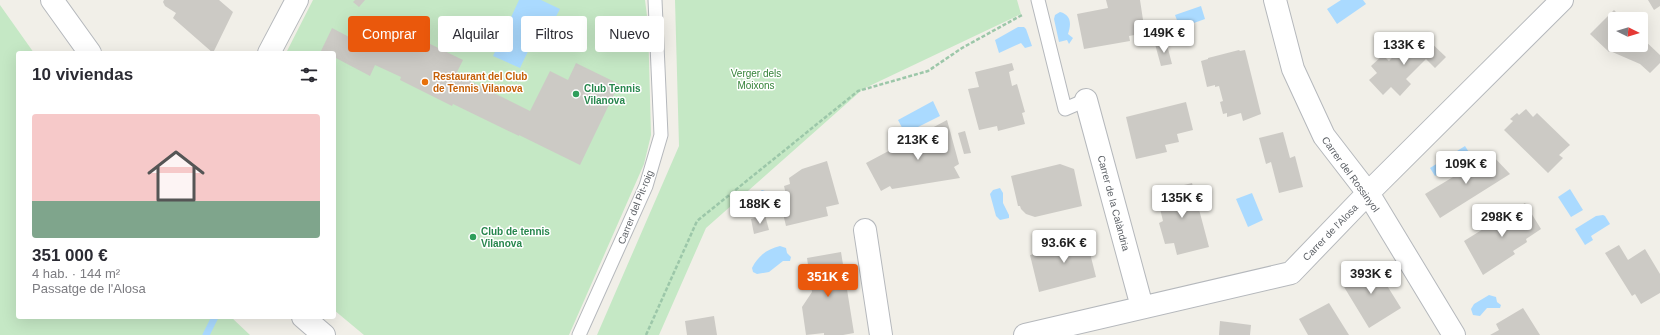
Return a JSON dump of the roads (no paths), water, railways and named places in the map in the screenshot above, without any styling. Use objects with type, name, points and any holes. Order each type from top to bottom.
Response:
[{"type":"street","points":[[52,0],[89,51]]},
{"type":"street","points":[[270,51],[297,0]]},
{"type":"street","name":"Carrer del Rossinyol","points":[[1275,0],[1293,69],[1324,136],[1368,193],[1454,335]]},
{"type":"street","name":"Carrer de l'Alosa","points":[[1025,335],[1142,306],[1291,272],[1368,193],[1562,0]]},
{"type":"street","name":"Carrer de la Calàndria","points":[[1086,100],[1142,306]]},
{"type":"street","points":[[865,230],[881,335]]},
{"type":"street","points":[[305,319],[324,335]]},
{"type":"lane","name":"Carrer del Pit-roig","points":[[579,335],[646,186],[661,135],[655,0]]},
{"type":"lane","points":[[1038,0],[1065,109],[1086,100]]},
{"type":"water","points":[[519,0],[541,0],[560,9],[556,16],[521,16],[521,52],[528,52],[520,68],[493,56],[495,52],[513,52],[513,16],[512,16]]},
{"type":"water","points":[[1341,0],[1363,0],[1366,4],[1337,24],[1327,9]]},
{"type":"water","points":[[1201,6],[1205,19],[1180,28],[1175,15]]},
{"type":"water","points":[[1060,12],[1067,15],[1070,21],[1068,34],[1073,38],[1069,44],[1067,40],[1059,42],[1054,19],[1055,15]]},
{"type":"water","points":[[1018,27],[1024,27],[1026,29],[1032,46],[1025,48],[1021,43],[999,53],[995,40]]},
{"type":"water","points":[[933,101],[940,116],[914,129],[916,135],[908,139],[898,120]]},
{"type":"water","points":[[1465,146],[1470,154],[1435,176],[1430,168]]},
{"type":"water","points":[[1000,188],[1003,193],[1003,203],[1009,218],[1000,220],[996,216],[990,194],[993,190]]},
{"type":"water","points":[[1570,189],[1583,210],[1571,217],[1558,197]]},
{"type":"water","points":[[762,190],[768,192],[773,199],[772,202],[770,204],[760,204],[751,215],[743,212],[743,206]]},
{"type":"water","points":[[1252,193],[1263,220],[1248,227],[1236,199]]},
{"type":"water","points":[[1603,215],[1610,224],[1591,236],[1593,240],[1585,245],[1575,229],[1596,216]]},
{"type":"water","points":[[780,246],[786,248],[787,253],[791,257],[790,261],[783,261],[769,272],[757,274],[753,272],[752,268],[760,257],[767,251]]},
{"type":"water","points":[[1489,295],[1496,297],[1497,302],[1501,305],[1500,308],[1487,308],[1480,316],[1473,315],[1471,309],[1474,304]]},
{"type":"waterway","points":[[206,335],[214,319]]},
{"type":"place","name":"Restaurant del Club de Tennis Vilanova","points":[[425,82]]},
{"type":"place","name":"Club Tennis Vilanova","points":[[576,94]]},
{"type":"place","name":"Club de tennis Vilanova","points":[[473,237]]},
{"type":"park label","name":"Verger dels Moixons","points":[[756,78]]}]
